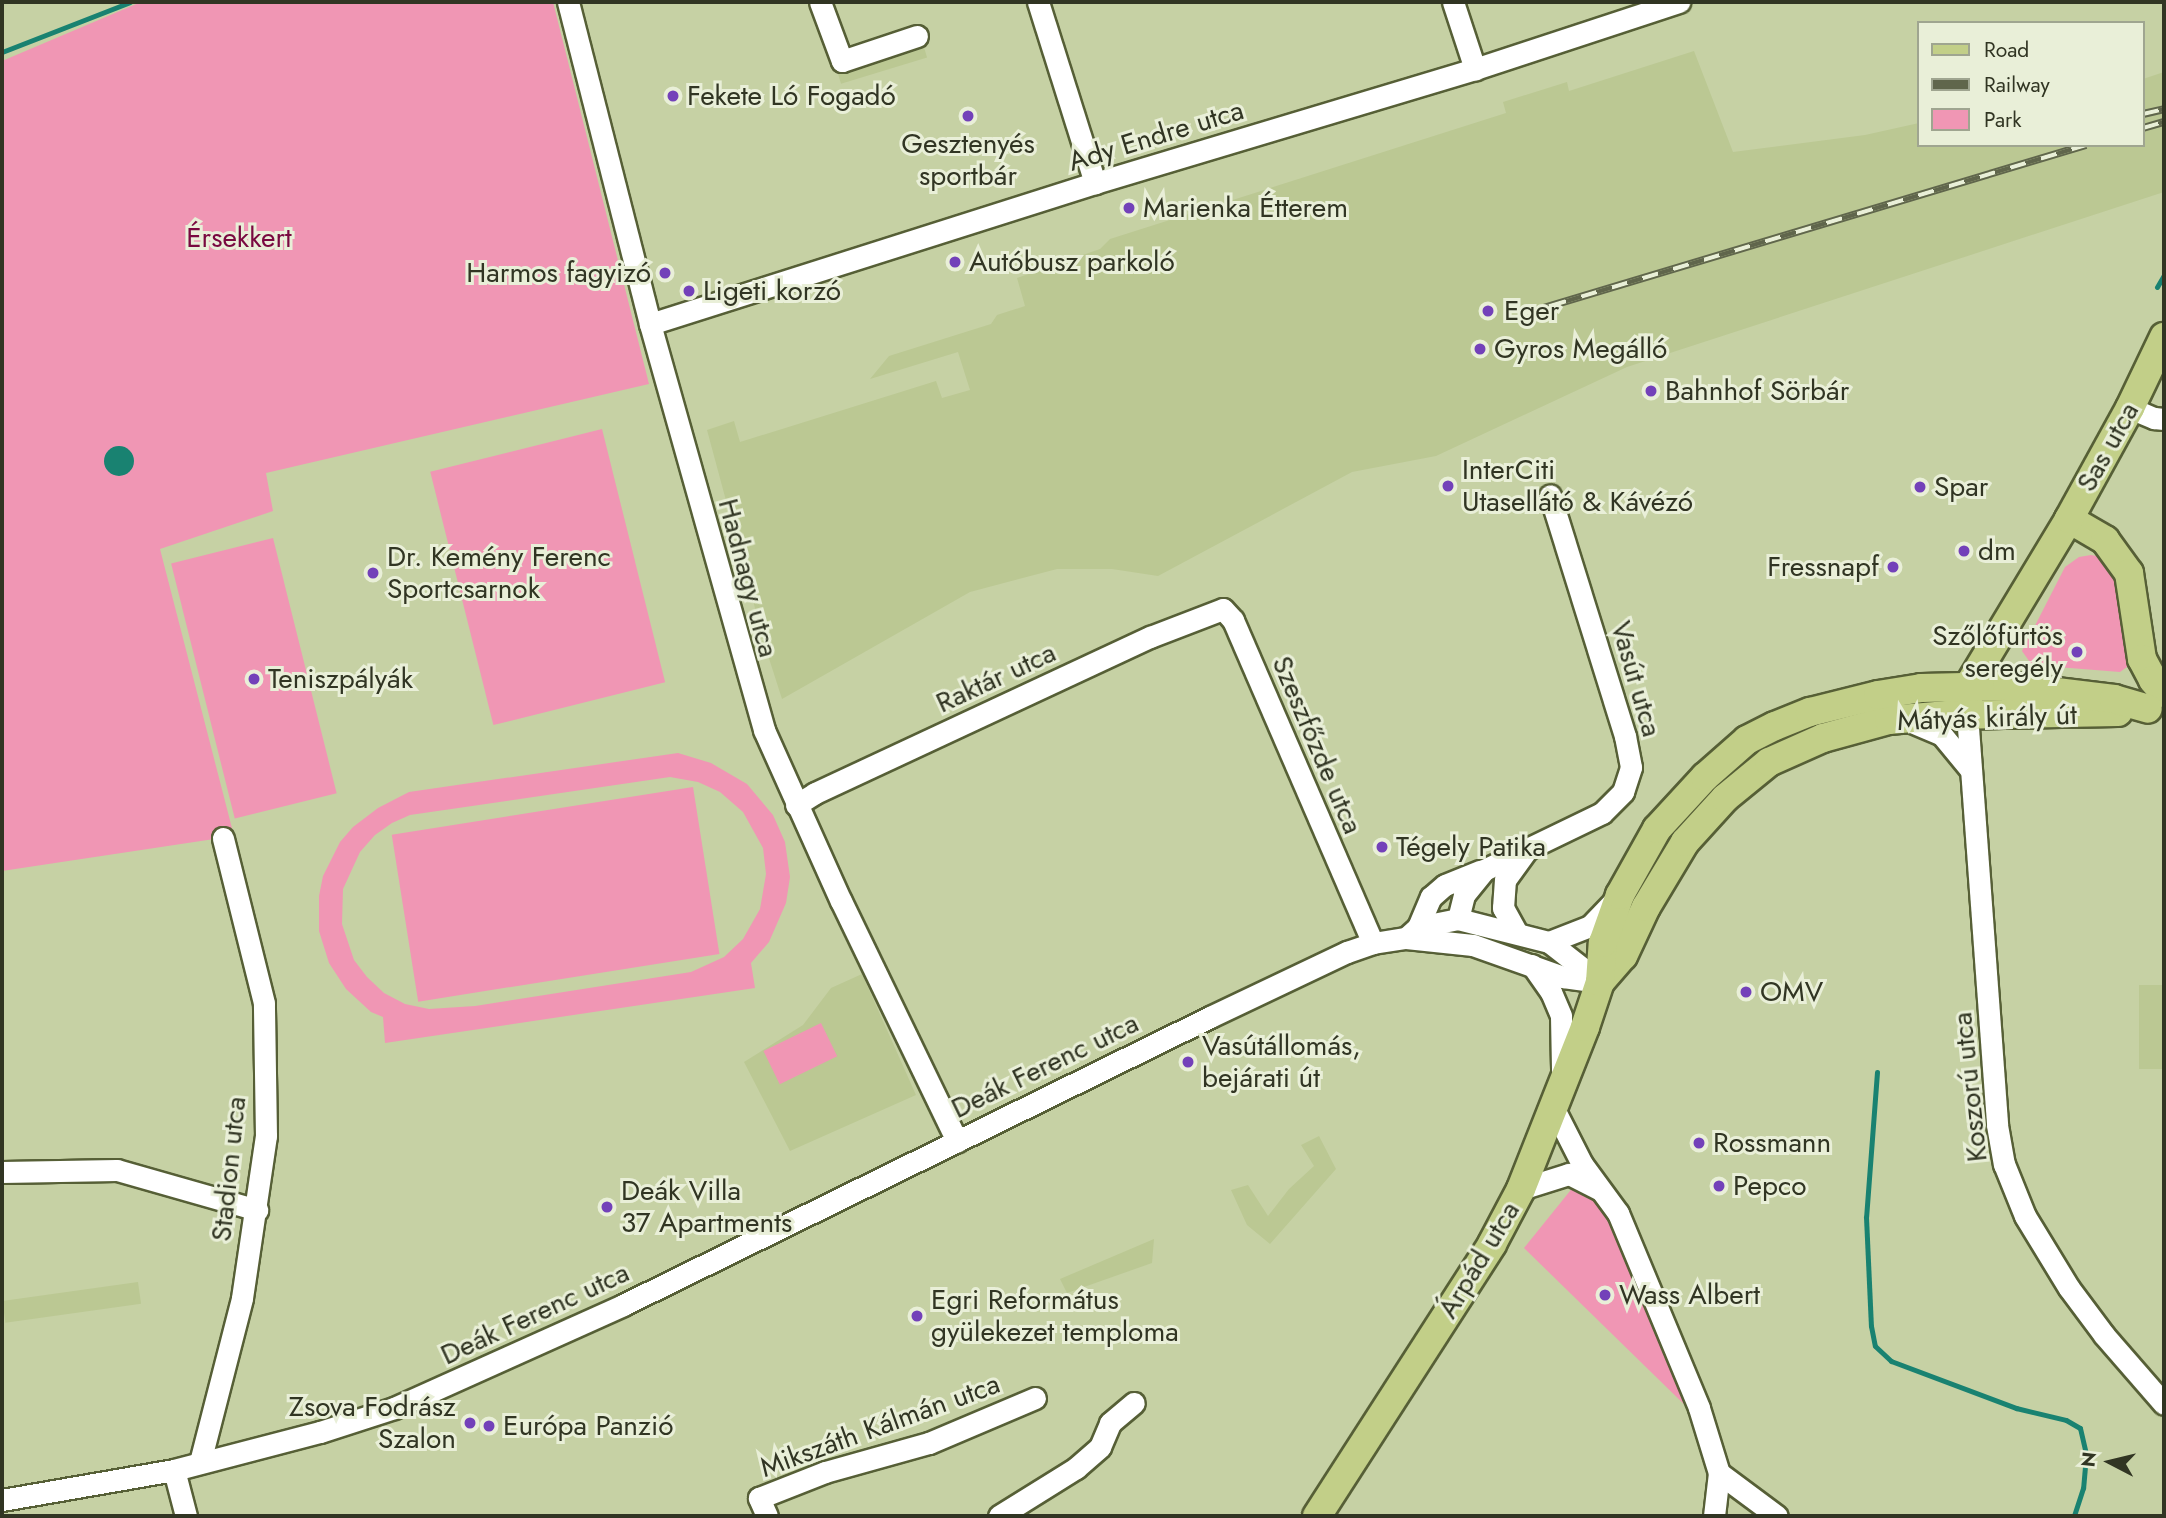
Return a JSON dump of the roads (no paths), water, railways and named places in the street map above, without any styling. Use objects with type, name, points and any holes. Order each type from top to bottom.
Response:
[{"type":"main road","name":"Sas utca","points":[[1967,715],[1969,685],[2068,519],[2130,408],[2164,338]]},
{"type":"main road","name":"Sas utca","points":[[2068,519],[2105,540],[2129,573],[2142,659],[2153,680],[2159,704]]},
{"type":"main road","points":[[2114,699],[2138,679],[2142,659]]},
{"type":"main road","name":"Mátyás király út","points":[[1600,982],[1603,943],[1620,895],[1657,829],[1705,777],[1747,740],[1810,712],[1837,704],[1921,688],[2007,685],[2159,704]]},
{"type":"main road","name":"Mátyás király út","points":[[1600,982],[1623,956],[1646,907],[1685,842],[1725,798],[1769,762],[1823,738],[1904,719],[1967,715],[2105,714],[2159,704]]},
{"type":"main road","name":"Árpád utca","points":[[1317,1516],[1464,1290],[1521,1189],[1600,982]]},
{"type":"street","name":"Hadnagy utca","points":[[568,2],[650,324],[746,675],[764,730],[796,805],[957,1141]]},
{"type":"street","points":[[820,2],[842,61],[917,36]]},
{"type":"street","points":[[1038,2],[1095,183]]},
{"type":"street","points":[[1453,2],[1475,69]]},
{"type":"street","name":"Ady Endre utca","points":[[650,324],[1095,183],[1475,69],[1679,2]]},
{"type":"street","points":[[2130,408],[2154,418],[2164,419]]},
{"type":"street","name":"Vasút utca","points":[[1458,919],[1464,895],[1484,870],[1602,813],[1623,792],[1631,767],[1625,736],[1550,495]]},
{"type":"street","name":"Raktár utca","points":[[796,805],[815,793],[1150,637],[1223,610]]},
{"type":"street","name":"Szeszfőzde utca","points":[[1223,610],[1233,620],[1373,943]]},
{"type":"street","name":"Koszorú utca","points":[[1967,715],[1997,1125],[2004,1164],[2025,1216],[2069,1289],[2104,1335],[2164,1404]]},
{"type":"street","points":[[1904,719],[1942,735],[1970,769]]},
{"type":"street","name":"Stadion utca","points":[[200,1462],[242,1298],[266,1136],[264,1003],[223,838]]},
{"type":"street","points":[[1517,933],[1503,908],[1505,880],[1527,850]]},
{"type":"street","points":[[1416,935],[1431,897],[1445,885],[1484,870]]},
{"type":"street","points":[[1549,942],[1590,926],[1620,895]]},
{"type":"street","points":[[1416,935],[1458,919],[1517,933],[1549,942],[1600,982]]},
{"type":"street","points":[[1458,919],[1473,944]]},
{"type":"street","name":"Deák Ferenc utca","points":[[2,1500],[174,1470],[332,1428],[394,1408],[623,1305],[1210,1017],[1347,952],[1373,943],[1416,935],[1473,944],[1563,977],[1600,982]]},
{"type":"street","points":[[1532,965],[1552,992],[1561,1016],[1564,1046],[1557,1100],[1569,1142],[1618,1213],[1699,1408],[1719,1473],[1714,1516]]},
{"type":"street","points":[[2,1172],[117,1170],[257,1210]]},
{"type":"street","points":[[1521,1189],[1569,1174],[1601,1191]]},
{"type":"street","name":"Mikszáth Kálmán utca","points":[[767,1516],[759,1498],[825,1472],[929,1443],[1035,1398]]},
{"type":"street","points":[[999,1516],[1076,1468],[1100,1447],[1110,1423],[1134,1403]]},
{"type":"street","points":[[174,1470],[186,1516]]},
{"type":"street","points":[[1719,1473],[1777,1516]]},
{"type":"water","points":[[119,446],[130,450],[134,461],[130,472],[119,476],[108,472],[104,461],[108,450]]},
{"type":"waterway","points":[[2,52],[130,2]]},
{"type":"waterway","points":[[2157,287],[2164,275]]},
{"type":"waterway","points":[[1877,1072],[1866,1217],[1871,1326],[1875,1346],[1891,1361],[2016,1408],[2066,1420],[2080,1428],[2086,1455],[2083,1488],[2074,1516]]},
{"type":"railway","points":[[2145,114],[2164,109]]},
{"type":"railway","points":[[2145,127],[2164,122]]},
{"type":"railway","points":[[1520,315],[2079,147]]},
{"type":"place","name":"Fekete Ló Fogadó","points":[[673,96]]},
{"type":"place","name":"Gesztenyés sportbár","points":[[968,116]]},
{"type":"place","name":"Marienka Étterem","points":[[1129,208]]},
{"type":"place","name":"Autóbusz parkoló","points":[[955,262]]},
{"type":"place","name":"Harmos fagyizó","points":[[665,273]]},
{"type":"place","name":"Ligeti korzó","points":[[689,291]]},
{"type":"place","name":"Eger","points":[[1488,311]]},
{"type":"place","name":"Gyros Megálló","points":[[1480,349]]},
{"type":"place","name":"Bahnhof Sörbár","points":[[1651,391]]},
{"type":"place","name":"InterCiti Utasellátó & Kávézó","points":[[1448,486]]},
{"type":"place","name":"Spar","points":[[1920,487]]},
{"type":"place","name":"dm","points":[[1964,551]]},
{"type":"place","name":"Fressnapf","points":[[1893,567]]},
{"type":"place","name":"Dr. Kemény Ferenc Sportcsarnok","points":[[373,573]]},
{"type":"place","name":"Szőlőfürtös seregély","points":[[2077,652]]},
{"type":"place","name":"Teniszpályák","points":[[254,679]]},
{"type":"place","name":"Tégely Patika","points":[[1382,847]]},
{"type":"place","name":"OMV","points":[[1746,992]]},
{"type":"place","name":"Vasútállomás, bejárati út","points":[[1188,1062]]},
{"type":"place","name":"Rossmann","points":[[1699,1143]]},
{"type":"place","name":"Pepco","points":[[1719,1186]]},
{"type":"place","name":"Deák Villa 37 Apartments","points":[[607,1207]]},
{"type":"place","name":"Wass Albert","points":[[1605,1295]]},
{"type":"place","name":"Egri Református gyülekezet temploma","points":[[917,1316]]},
{"type":"place","name":"Zsova Fodrász Szalon","points":[[470,1423]]},
{"type":"place","name":"Európa Panzió","points":[[489,1426]]},
{"type":"park label","name":"Érsekkert","points":[[239,238]]}]
